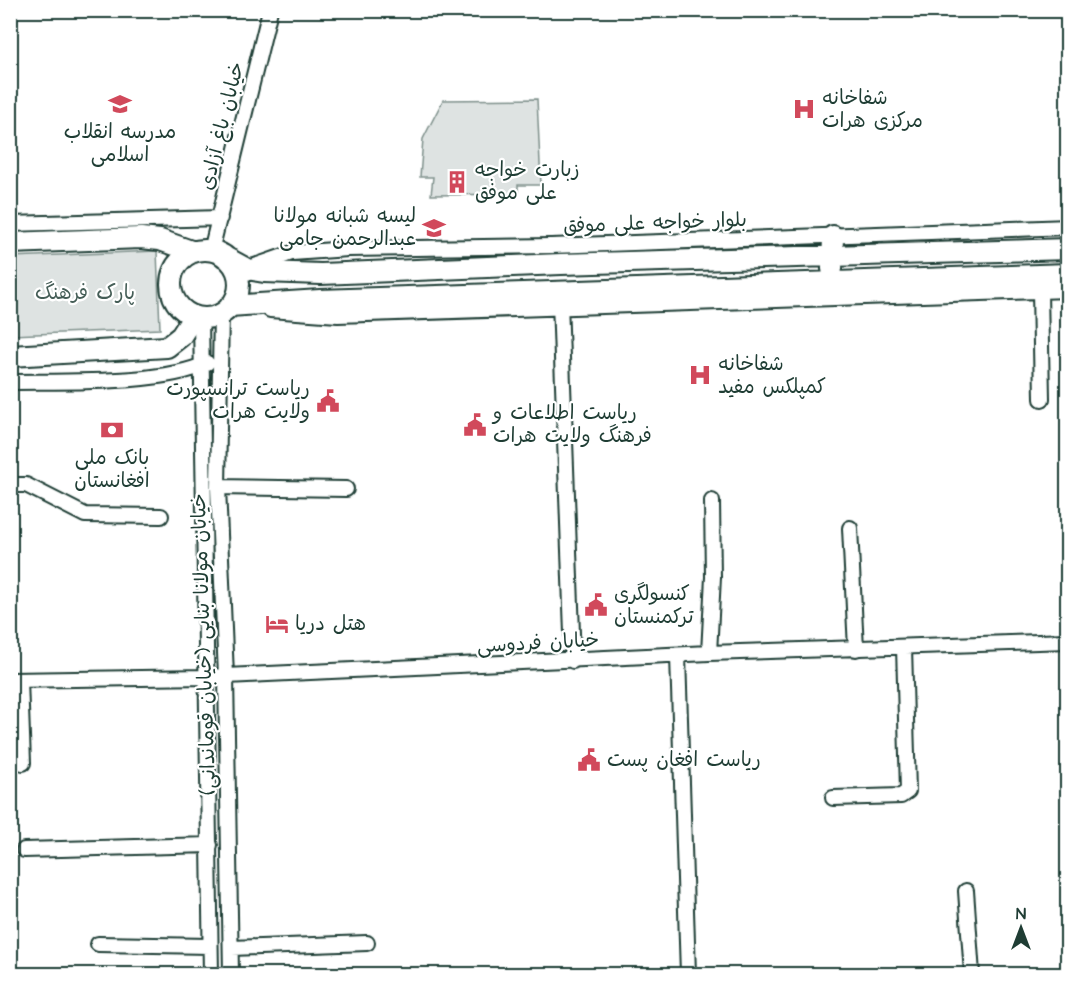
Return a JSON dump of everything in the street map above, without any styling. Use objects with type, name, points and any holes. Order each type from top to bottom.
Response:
[{"type":"highway","points":[[832,236],[833,283]]},
{"type":"highway","points":[[10,243],[141,238],[160,240],[210,253],[247,269],[282,274],[1068,249]]},
{"type":"highway","points":[[198,317],[178,306],[171,289],[171,280],[178,263],[210,253],[232,264],[238,281],[232,309]]},
{"type":"highway","points":[[10,356],[167,347],[181,336],[198,317],[232,309],[320,300],[560,300],[833,283],[1068,274]]},
{"type":"street","name":"خیابان باغ آزادی","points":[[210,253],[270,10]]},
{"type":"street","points":[[10,224],[220,218]]},
{"type":"street","name":"بلوار خواجه علی موفق","points":[[247,269],[292,253],[348,249],[1068,227]]},
{"type":"street","points":[[573,661],[560,300],[1068,290]]},
{"type":"street","points":[[1040,291],[1042,399]]},
{"type":"street","name":"خیابان مولانا بنایی (خیابان قوماندانی)","points":[[231,975],[226,676],[218,487],[221,356],[232,309]]},
{"type":"street","name":"خیابان مولانا بنایی (خیابان قوماندانی)","points":[[198,317],[202,366],[211,975]]},
{"type":"street","points":[[10,382],[124,378],[165,374],[202,366],[221,356]]},
{"type":"street","points":[[10,485],[26,485],[85,515],[161,516]]},
{"type":"street","points":[[218,487],[346,489]]},
{"type":"street","points":[[709,653],[713,577],[712,501]]},
{"type":"street","points":[[850,528],[856,649]]},
{"type":"street","name":"خیابان فردوسی","points":[[16,680],[206,677],[709,653],[1068,641]]},
{"type":"street","points":[[833,798],[901,796],[908,791],[904,647]]},
{"type":"street","points":[[678,656],[688,975]]},
{"type":"street","points":[[16,680],[23,762]]},
{"type":"street","points":[[24,850],[210,845]]},
{"type":"street","points":[[966,891],[972,975]]},
{"type":"street","points":[[232,948],[367,943]]},
{"type":"street","points":[[98,944],[210,946]]},
{"type":"green space","points":[[537,99],[541,185],[518,185],[518,194],[431,195],[433,177],[420,177],[423,139],[443,100]]},
{"type":"green space","name":"پارک فرهنگ","points":[[157,251],[160,329],[11,335],[11,257]]},
{"type":"place","name":"مدرسه انقلاب اسلامی","points":[[120,104]]},
{"type":"place","name":"شفاخانه مرکزی هرات","points":[[804,109]]},
{"type":"place","name":"زبارت خواجه علی موفق","points":[[457,182]]},
{"type":"place","name":"لیسه شبانه مولانا عبدالرحمن جامی","points":[[434,228]]},
{"type":"place","name":"شفاخانه کمپلکس مفید","points":[[700,375]]},
{"type":"place","name":"ریاست ترانسپورت ولایت هرات","points":[[328,401]]},
{"type":"place","name":"ریاست اطلاعات و فرهنگ ولایت هرات","points":[[475,425]]},
{"type":"place","name":"بانک ملی افغانستان","points":[[112,430]]},
{"type":"place","name":"کنسولگری ترکمنستان","points":[[596,605]]},
{"type":"place","name":"هتل دریا","points":[[277,624]]},
{"type":"place","name":"ریاست افغان پست","points":[[589,760]]}]
